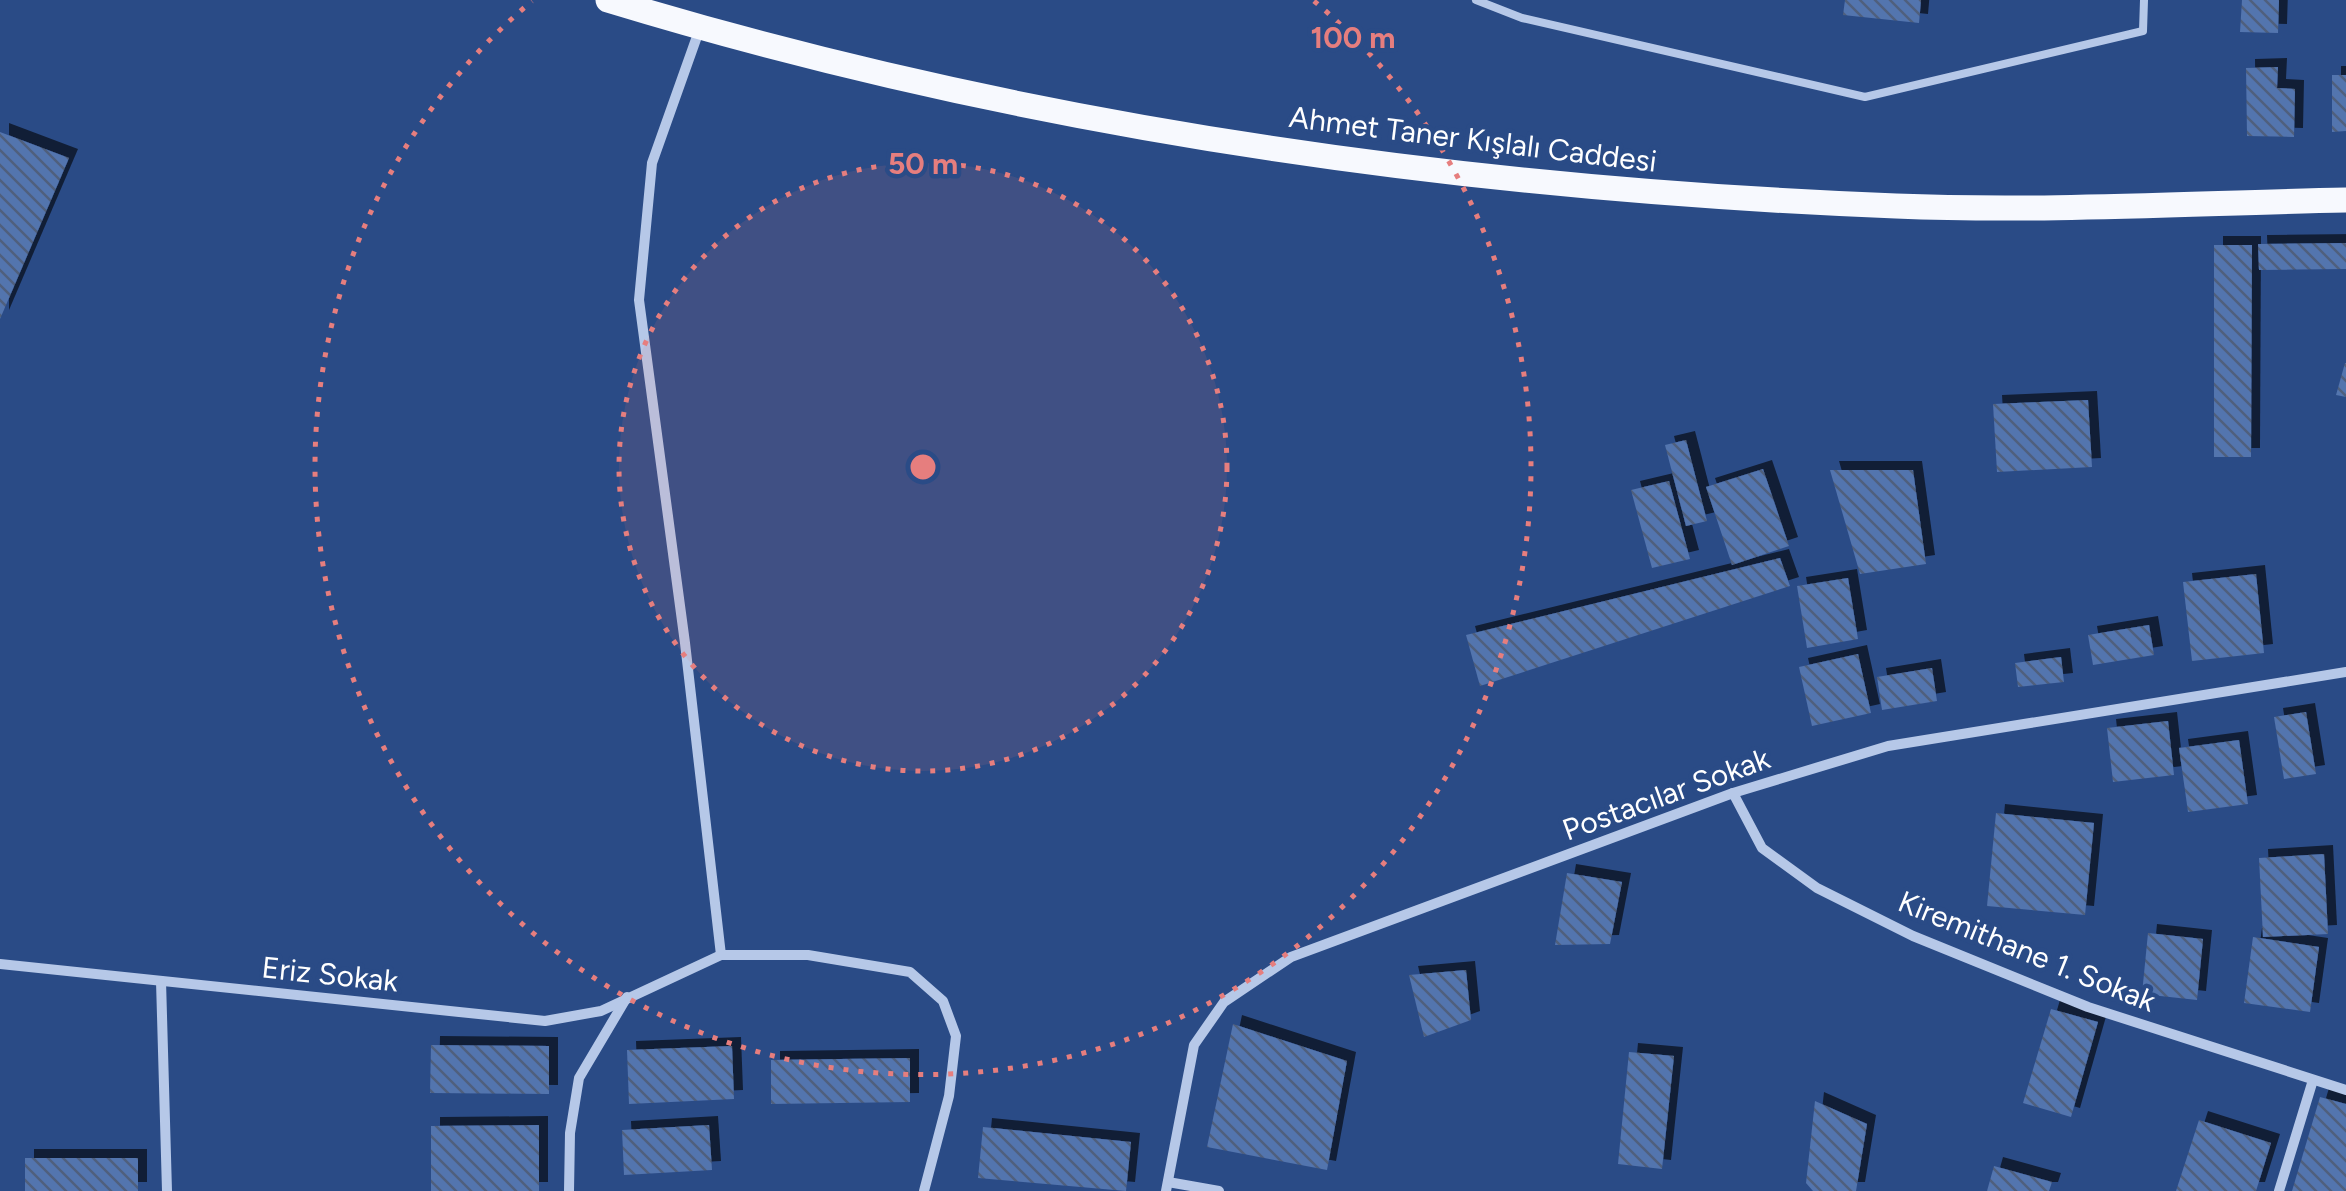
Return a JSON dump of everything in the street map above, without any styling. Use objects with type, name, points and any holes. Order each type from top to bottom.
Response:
[{"type":"main road","name":"Ahmet Taner Kışlalı Caddesi","points":[[608,0],[700,28],[950,90],[1213,140],[1453,173],[1671,195],[1902,207],[2346,200]]},
{"type":"street","points":[[700,28],[652,162],[639,300],[685,643],[720,955],[808,955],[910,972],[943,1001],[956,1036],[949,1096],[924,1191]]},
{"type":"street","name":"Postacılar Sokak","points":[[1167,1186],[1194,1045],[1224,1002],[1291,957],[1733,792],[1888,746],[2346,672]]},
{"type":"street","name":"Kiremithane 1. Sokak","points":[[1733,792],[1762,848],[1817,888],[1897,928],[2088,1008],[2346,1090]]},
{"type":"street","name":"Eriz Sokak","points":[[0,964],[546,1021],[601,1010],[720,955]]},
{"type":"street","points":[[162,981],[168,1191]]},
{"type":"street","points":[[568,1191],[570,1133],[579,1078],[628,998]]},
{"type":"street","points":[[2280,1191],[2313,1080]]},
{"type":"street","points":[[1167,1186],[1219,1191]]},
{"type":"lane","points":[[1476,0],[1522,18],[1865,97],[2142,30],[2144,0]]},
{"type":"building","points":[[1845,0],[1921,0],[1919,23],[1843,15]]},
{"type":"building","points":[[2242,0],[2279,0],[2278,33],[2240,32]]},
{"type":"building","points":[[2278,67],[2277,88],[2295,89],[2294,137],[2247,136],[2246,68]]},
{"type":"building","points":[[2332,75],[2346,75],[2346,131],[2332,132]]},
{"type":"building","points":[[0,132],[69,158],[0,319]]},
{"type":"building","points":[[2346,243],[2346,269],[2259,270],[2258,244]]},
{"type":"building","points":[[2214,245],[2252,245],[2251,457],[2214,457]]},
{"type":"building","points":[[2346,363],[2346,397],[2336,395]]},
{"type":"building","points":[[2088,400],[2092,467],[1997,472],[1993,404]]},
{"type":"building","points":[[1686,440],[1707,521],[1686,526],[1665,445]]},
{"type":"building","points":[[1763,469],[1789,546],[1732,565],[1706,487]]},
{"type":"building","points":[[1830,470],[1913,470],[1926,564],[1860,574]]},
{"type":"building","points":[[1669,481],[1690,559],[1652,568],[1631,490]]},
{"type":"building","points":[[1780,558],[1790,586],[1480,686],[1466,635]]},
{"type":"building","points":[[2256,574],[2264,653],[2192,661],[2183,582]]},
{"type":"building","points":[[1848,578],[1858,639],[1807,648],[1797,586]]},
{"type":"building","points":[[2149,625],[2154,655],[2093,665],[2088,635]]},
{"type":"building","points":[[1858,654],[1871,713],[1812,726],[1799,667]]},
{"type":"building","points":[[2061,657],[2064,682],[2018,687],[2015,663]]},
{"type":"building","points":[[1932,668],[1937,701],[1882,710],[1877,677]]},
{"type":"building","points":[[2306,712],[2316,774],[2284,779],[2274,717]]},
{"type":"building","points":[[2168,721],[2174,775],[2113,782],[2107,728]]},
{"type":"building","points":[[2239,740],[2248,804],[2188,812],[2179,748]]},
{"type":"building","points":[[1996,813],[2094,823],[2085,915],[1987,906]]},
{"type":"building","points":[[2324,854],[2328,934],[2263,937],[2259,858]]},
{"type":"building","points":[[1567,873],[1622,882],[1610,944],[1555,945]]},
{"type":"building","points":[[2148,933],[2203,939],[2197,1000],[2142,994]]},
{"type":"building","points":[[2253,937],[2319,947],[2310,1012],[2244,1003]]},
{"type":"building","points":[[1466,970],[1471,1020],[1424,1037],[1409,975]]},
{"type":"building","points":[[2051,1009],[2098,1022],[2071,1117],[2023,1103]]},
{"type":"building","points":[[1233,1024],[1347,1061],[1327,1170],[1207,1147]]},
{"type":"building","points":[[431,1045],[549,1046],[549,1094],[430,1093]]},
{"type":"building","points":[[732,1046],[734,1099],[629,1104],[627,1050]]},
{"type":"building","points":[[1629,1052],[1674,1056],[1662,1169],[1618,1164]]},
{"type":"building","points":[[910,1058],[910,1102],[771,1104],[771,1060]]},
{"type":"building","points":[[2320,1097],[2346,1104],[2346,1191],[2292,1191]]},
{"type":"building","points":[[1815,1101],[1867,1124],[1856,1191],[1813,1191],[1806,1183]]},
{"type":"building","points":[[2199,1120],[2271,1143],[2256,1191],[2176,1191]]},
{"type":"building","points":[[539,1125],[539,1191],[431,1191],[431,1126]]},
{"type":"building","points":[[709,1125],[712,1170],[624,1175],[622,1130]]},
{"type":"building","points":[[983,1127],[1131,1142],[1126,1191],[978,1178]]},
{"type":"building","points":[[25,1158],[138,1158],[138,1191],[25,1191]]},
{"type":"building","points":[[1994,1166],[2052,1182],[2049,1191],[1987,1191]]}]
